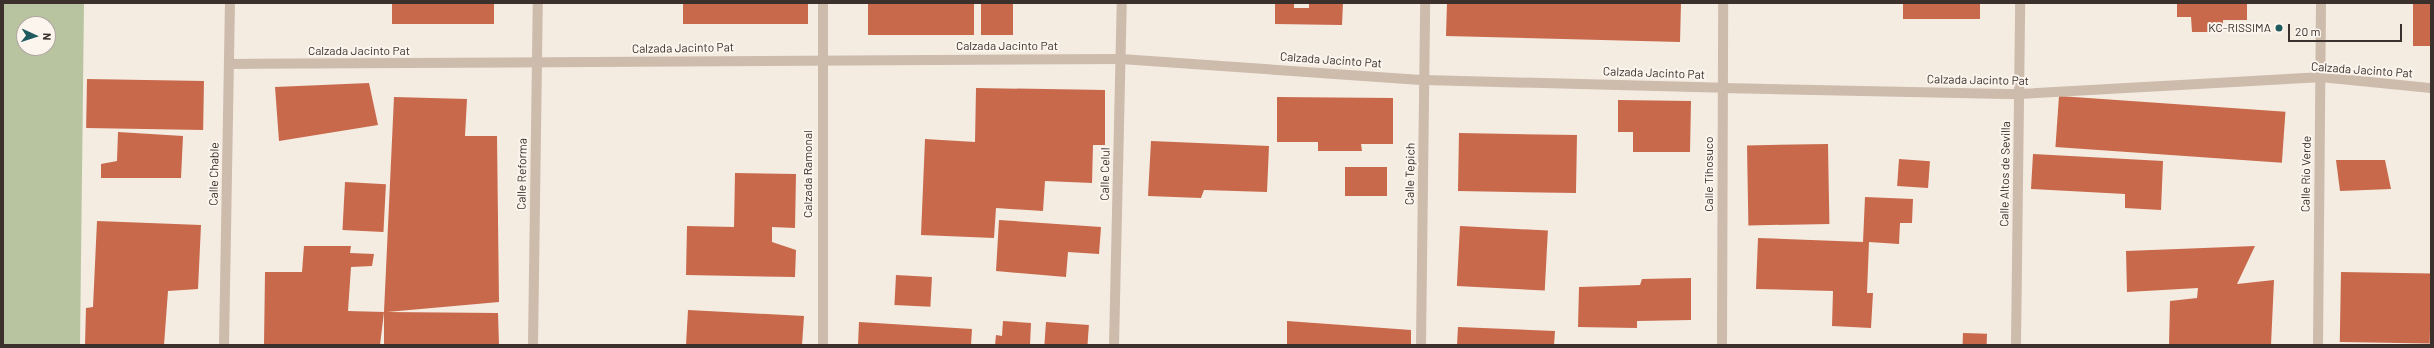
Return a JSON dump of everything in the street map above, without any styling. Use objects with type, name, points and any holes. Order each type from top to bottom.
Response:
[{"type":"street","name":"Calle Chable","points":[[224,345],[230,3]]},
{"type":"street","name":"Calle Reforma","points":[[533,345],[538,3]]},
{"type":"street","name":"Calzada Ramonal","points":[[823,3],[820,58],[823,345]]},
{"type":"street","name":"Calle Celul","points":[[1114,345],[1122,3]]},
{"type":"street","name":"Calle Tepich","points":[[1421,345],[1425,3]]},
{"type":"street","name":"Calle Tihosuco","points":[[1722,345],[1723,3]]},
{"type":"street","name":"Calle Altos de Sevilla","points":[[2016,345],[2020,3]]},
{"type":"street","name":"Calle Río Verde","points":[[2318,345],[2321,3]]},
{"type":"street","name":"Calzada Jacinto Pat","points":[[229,64],[537,64],[820,58],[1121,59],[1424,80],[1722,88],[2019,94],[2320,77],[2431,88]]},
{"type":"green space","points":[[3,3],[84,3],[80,345],[3,345]]},
{"type":"building","points":[[392,3],[494,3],[494,24],[392,24]]},
{"type":"building","points":[[683,3],[808,3],[808,24],[683,24]]},
{"type":"building","points":[[868,3],[974,3],[974,35],[868,35]]},
{"type":"building","points":[[981,3],[1013,3],[1013,35],[981,35]]},
{"type":"building","points":[[1275,3],[1294,3],[1294,8],[1309,8],[1309,3],[1343,3],[1342,25],[1275,24]]},
{"type":"building","points":[[1447,3],[1681,3],[1680,42],[1446,36]]},
{"type":"building","points":[[1903,3],[1980,3],[1980,19],[1903,19]]},
{"type":"building","points":[[2177,3],[2247,3],[2247,20],[2223,20],[2223,32],[2192,32],[2191,17],[2177,17]]},
{"type":"building","points":[[2413,3],[2431,3],[2431,46],[2413,46]]},
{"type":"building","points":[[87,79],[204,81],[203,130],[86,128]]},
{"type":"building","points":[[369,83],[378,125],[279,141],[275,87]]},
{"type":"building","points":[[976,88],[1105,90],[1105,145],[1093,145],[1092,183],[1045,181],[1043,211],[996,208],[994,238],[921,235],[925,139],[975,142]]},
{"type":"building","points":[[2059,96],[2285,112],[2282,163],[2055,147]]},
{"type":"building","points":[[394,97],[467,99],[465,136],[497,136],[499,302],[387,312],[498,313],[499,345],[384,345],[384,312]]},
{"type":"building","points":[[1277,97],[1393,98],[1393,144],[1361,144],[1362,151],[1318,151],[1318,142],[1277,142]]},
{"type":"building","points":[[1618,100],[1691,101],[1690,152],[1633,152],[1633,132],[1618,132]]},
{"type":"building","points":[[118,132],[183,136],[181,178],[101,178],[101,164],[117,161]]},
{"type":"building","points":[[1459,133],[1577,135],[1576,193],[1458,191]]},
{"type":"building","points":[[1151,141],[1269,146],[1267,192],[1204,190],[1201,198],[1148,196]]},
{"type":"building","points":[[1828,144],[1829,224],[1748,225],[1747,145]]},
{"type":"building","points":[[2033,154],[2163,161],[2161,210],[2125,208],[2125,194],[2031,189]]},
{"type":"building","points":[[1899,159],[1930,161],[1928,188],[1897,186]]},
{"type":"building","points":[[2336,160],[2385,160],[2391,189],[2340,191]]},
{"type":"building","points":[[1345,167],[1387,167],[1387,196],[1345,196]]},
{"type":"building","points":[[735,173],[796,174],[795,228],[772,227],[772,242],[796,250],[795,277],[686,275],[687,226],[734,227]]},
{"type":"building","points":[[345,182],[386,184],[383,232],[342,230]]},
{"type":"building","points":[[1865,197],[1913,199],[1912,223],[1900,223],[1899,244],[1869,242],[1867,293],[1873,293],[1871,328],[1832,326],[1833,291],[1756,289],[1758,238],[1863,242]]},
{"type":"building","points":[[999,220],[1101,227],[1099,254],[1068,252],[1066,277],[996,271]]},
{"type":"building","points":[[97,221],[201,225],[198,289],[168,291],[164,345],[85,345],[86,308],[93,307]]},
{"type":"building","points":[[1460,226],[1548,231],[1545,291],[1457,286]]},
{"type":"building","points":[[304,246],[351,246],[350,253],[374,254],[372,266],[351,267],[348,311],[384,312],[380,345],[264,345],[265,272],[302,272]]},
{"type":"building","points":[[2255,246],[2237,284],[2274,280],[2271,345],[2169,345],[2170,301],[2197,298],[2198,288],[2127,292],[2126,251]]},
{"type":"building","points":[[2341,272],[2431,274],[2430,344],[2340,342]]},
{"type":"building","points":[[896,275],[932,277],[930,307],[894,305]]},
{"type":"building","points":[[1691,278],[1691,320],[1637,321],[1637,328],[1578,327],[1579,287],[1640,285],[1642,279]]},
{"type":"building","points":[[688,310],[804,316],[802,345],[686,345]]},
{"type":"building","points":[[1003,321],[1031,323],[1030,345],[995,345],[996,335],[1002,336]]},
{"type":"building","points":[[1287,321],[1411,330],[1411,345],[1287,345]]},
{"type":"building","points":[[859,322],[972,329],[971,345],[858,345]]},
{"type":"building","points":[[1046,322],[1089,325],[1087,345],[1044,345]]},
{"type":"building","points":[[1458,327],[1555,331],[1554,345],[1457,345]]},
{"type":"building","points":[[1963,333],[1987,334],[1987,345],[1963,345]]},
{"type":"place","name":"KC-RISSIMA","points":[[2279,28]]}]
